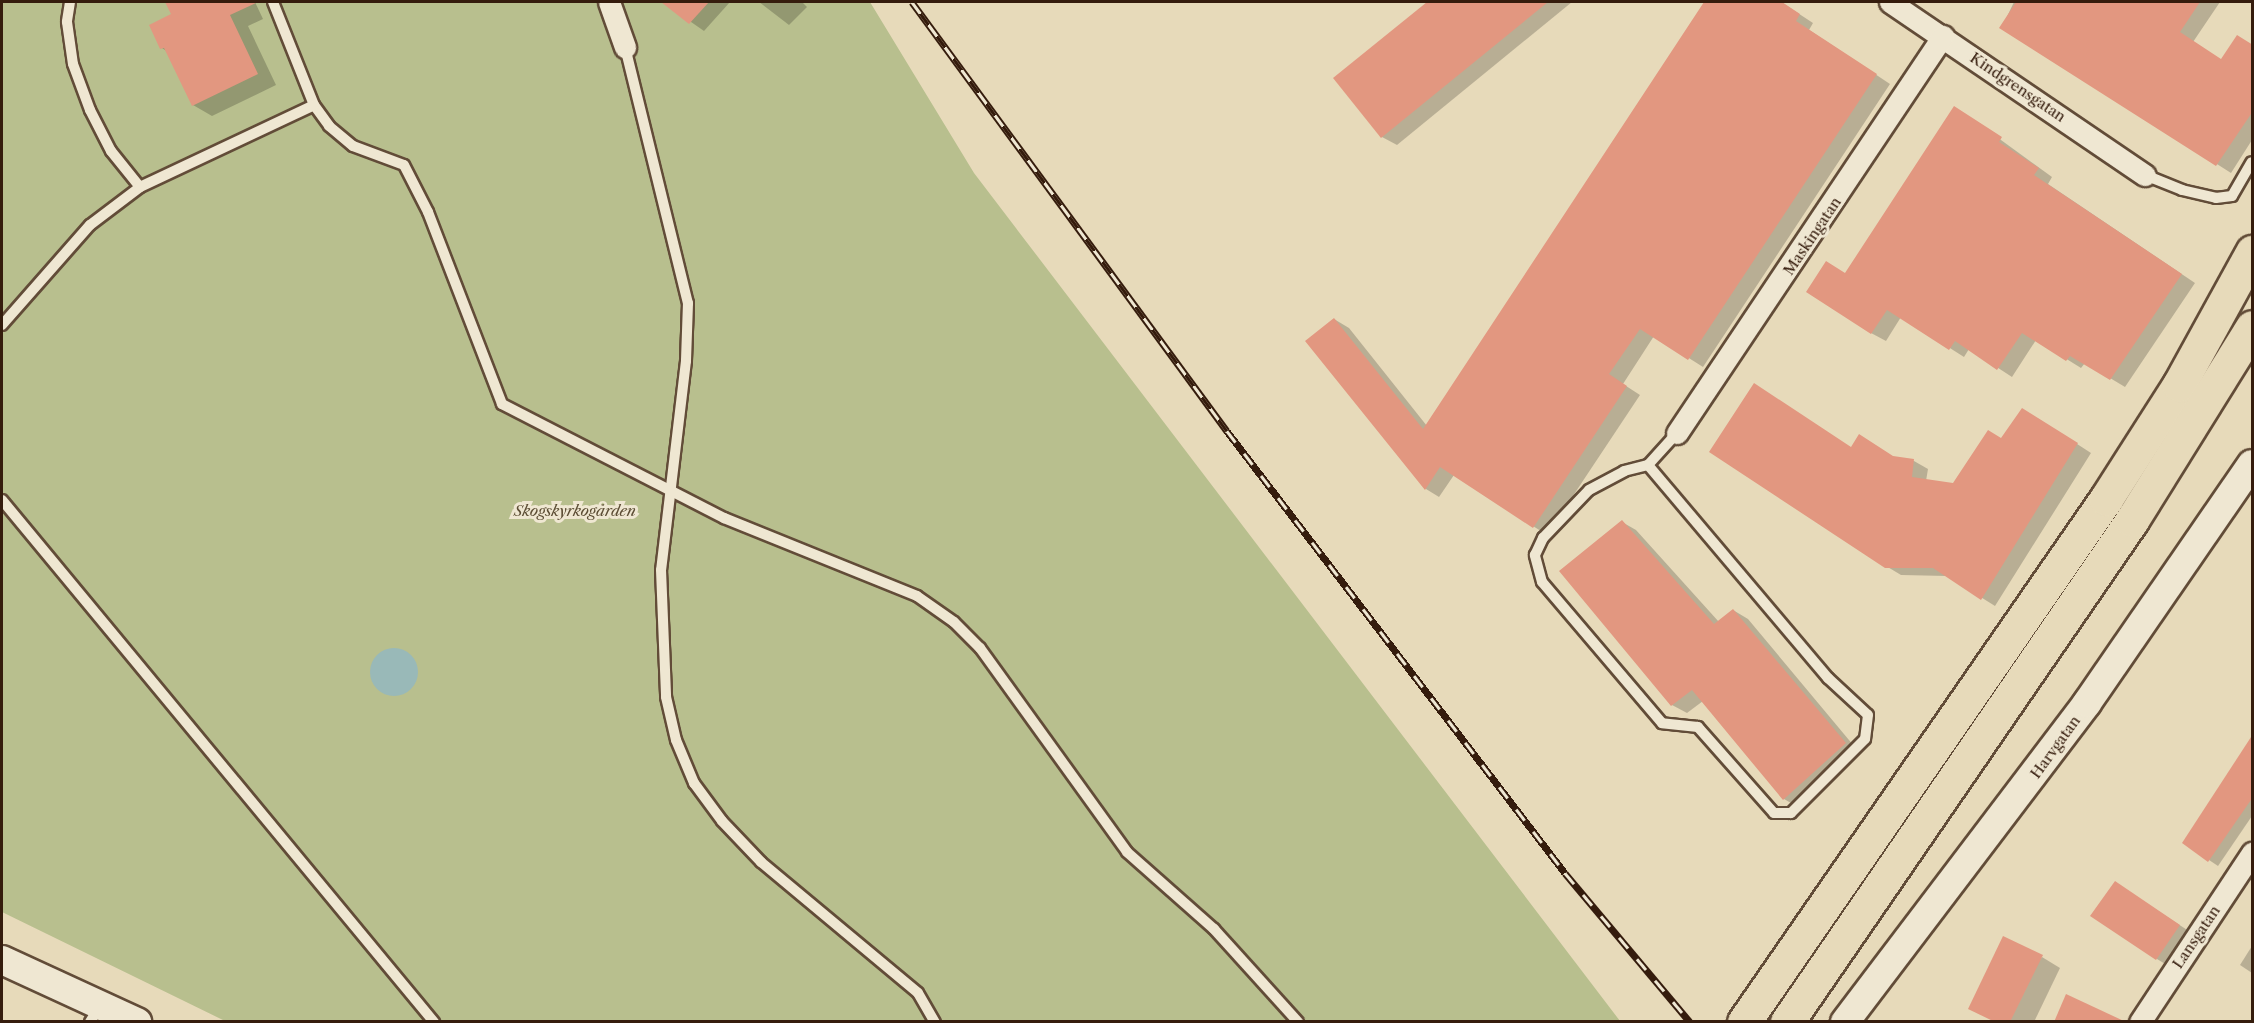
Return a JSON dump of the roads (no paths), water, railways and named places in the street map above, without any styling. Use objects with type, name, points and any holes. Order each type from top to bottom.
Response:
[{"type":"highway","points":[[1744,1022],[2106,499],[2179,385],[2253,252]]},
{"type":"highway","points":[[1787,1022],[2132,520],[2253,327]]},
{"type":"street","points":[[609,2],[625,47]]},
{"type":"street","name":"Kindgrensgatan","points":[[1890,2],[2145,175]]},
{"type":"street","name":"Maskingatan","points":[[1677,433],[1943,36]]},
{"type":"street","name":"Harvgatan","points":[[1845,1022],[2087,703],[2253,464]]},
{"type":"street","name":"Lansgatan","points":[[2140,1022],[2253,854]]},
{"type":"street","points":[[2,960],[96,1012],[137,1022]]},
{"type":"lane","points":[[70,2],[67,22],[73,64],[90,110],[111,152],[140,187]]},
{"type":"lane","points":[[273,2],[314,105],[329,126],[353,146],[404,165],[428,212],[502,405],[724,518],[917,596],[954,622],[980,648],[1127,852],[1214,929],[1298,1022]]},
{"type":"lane","points":[[625,47],[688,303],[686,361],[668,489],[661,570],[666,697],[676,740],[694,783],[722,821],[761,862],[918,993],[935,1022]]},
{"type":"lane","points":[[2,325],[90,225],[140,187],[314,105]]},
{"type":"lane","points":[[2145,175],[2182,190],[2216,198],[2232,196],[2253,162]]},
{"type":"lane","points":[[1648,465],[1828,678],[1868,715],[1865,739],[1791,813],[1774,813],[1698,727],[1662,723],[1542,582],[1535,555],[1543,538],[1589,490],[1624,471],[1648,465],[1677,433]]},
{"type":"lane","points":[[2,500],[434,1022]]},
{"type":"water","points":[[389,648],[399,648],[411,655],[418,667],[418,677],[411,689],[399,696],[389,696],[374,685],[370,677],[370,667],[381,652]]},
{"type":"railway","points":[[912,2],[1227,431],[1565,873],[1690,1022]]},
{"type":"park label","name":"Skogskyrkogården","points":[[575,511]]}]
